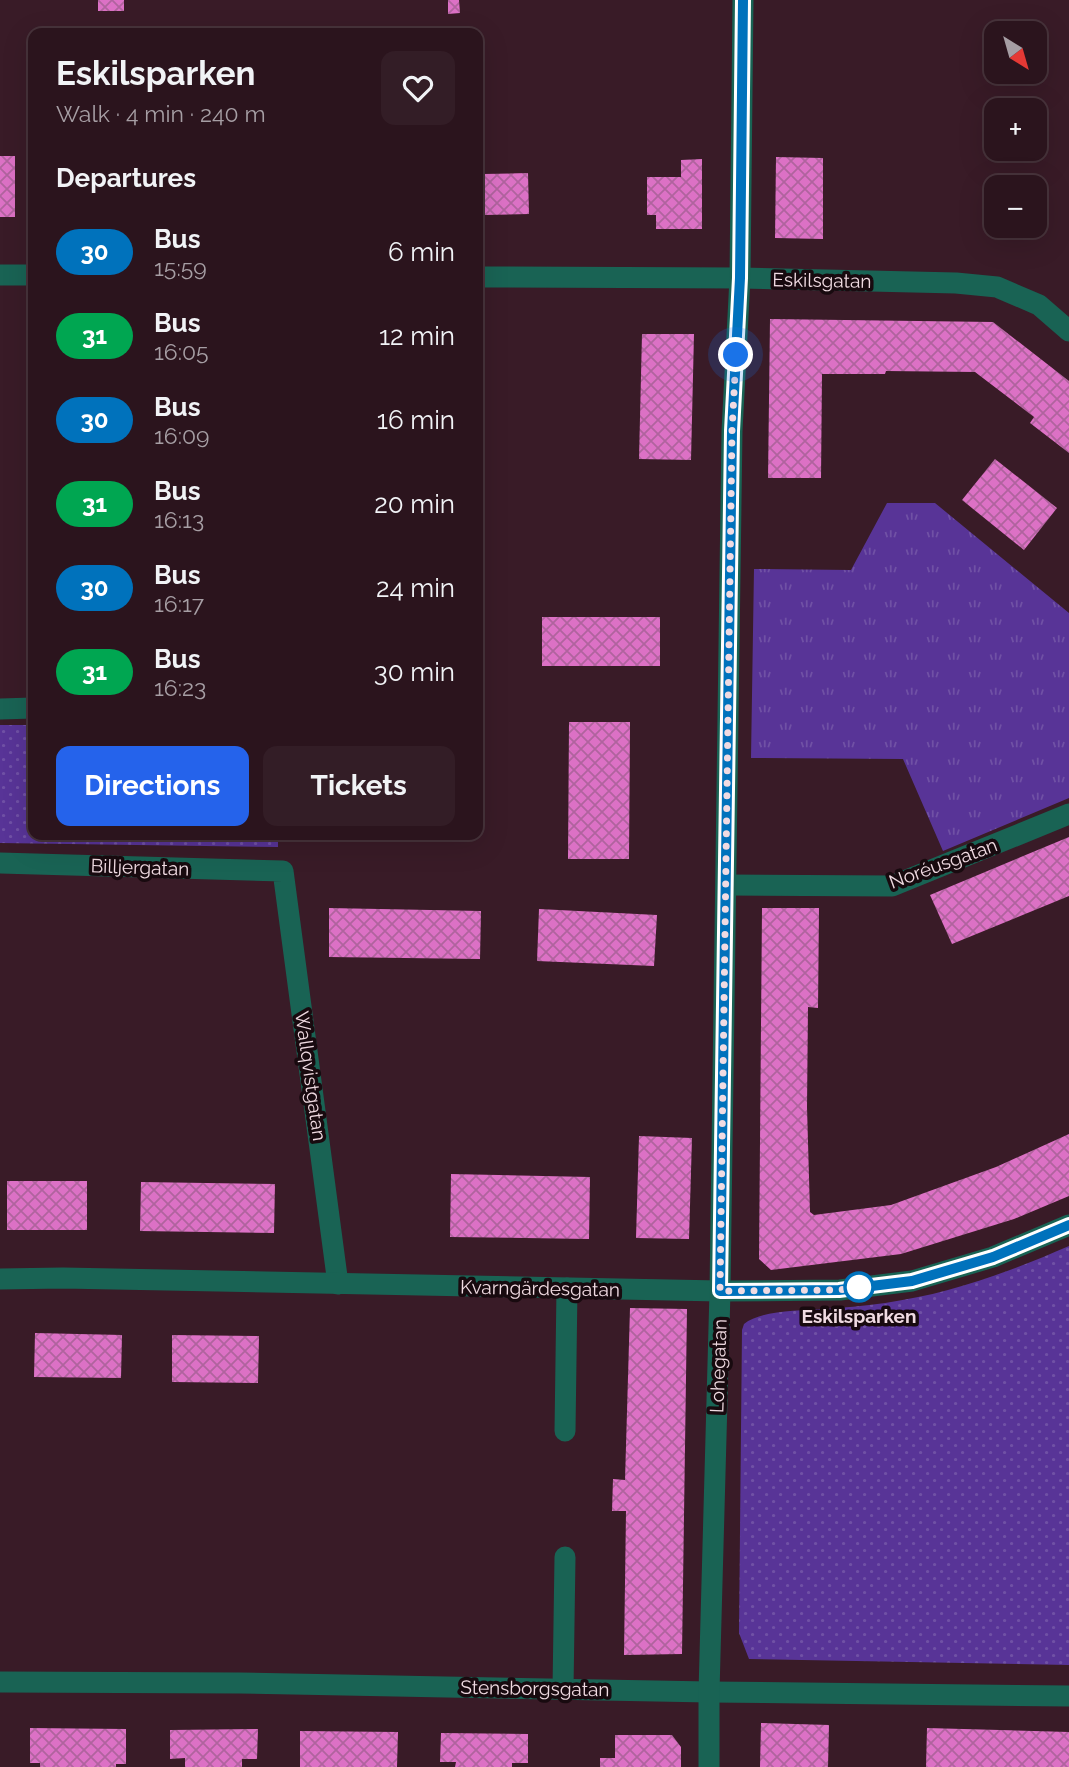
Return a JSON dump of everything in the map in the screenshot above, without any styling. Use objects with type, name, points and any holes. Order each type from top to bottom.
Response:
[{"type":"street","name":"Lohegatan","points":[[709,1767],[727,885],[732,431],[740,278],[743,0]]},
{"type":"street","points":[[0,275],[28,275]]},
{"type":"street","name":"Eskilsgatan","points":[[483,277],[740,278],[997,286],[1039,305],[1069,331]]},
{"type":"street","points":[[0,709],[28,708]]},
{"type":"street","name":"Noréusgatan","points":[[727,885],[892,886],[1069,814]]},
{"type":"street","name":"Billjergatan","points":[[0,863],[281,871]]},
{"type":"street","name":"Wallqvistgatan","points":[[281,871],[284,871],[338,1284]]},
{"type":"street","name":"Kvarngärdesgatan","points":[[0,1279],[77,1278],[720,1291],[839,1290],[912,1281],[993,1257],[1069,1225]]},
{"type":"street","points":[[565,1431],[567,1288]]},
{"type":"street","points":[[563,1689],[565,1557]]},
{"type":"street","name":"Stensborgsgatan","points":[[0,1682],[1069,1696]]},
{"type":"green space","points":[[887,503],[935,503],[1069,613],[1069,798],[943,851],[903,759],[751,758],[754,569],[851,570]]},
{"type":"green space","points":[[0,725],[28,725],[28,840],[278,840],[278,847],[0,843]]},
{"type":"green space","name":"Eskilsparken","points":[[1069,1246],[1069,1665],[749,1659],[739,1633],[744,1324],[751,1319],[770,1314],[869,1305],[933,1294],[994,1276]]},
{"type":"building","points":[[98,0],[124,0],[124,11],[98,11]]},
{"type":"building","points":[[448,0],[459,0],[460,13],[448,14]]},
{"type":"building","points":[[0,156],[15,156],[15,217],[0,217]]},
{"type":"building","points":[[776,157],[823,158],[823,239],[775,238]]},
{"type":"building","points":[[702,159],[702,229],[656,229],[656,215],[647,215],[647,177],[681,177],[681,160]]},
{"type":"building","points":[[528,173],[529,214],[484,215],[483,174]]},
{"type":"building","points":[[770,319],[993,322],[1069,381],[1069,453],[1030,423],[1034,417],[975,372],[886,371],[885,374],[822,374],[821,478],[768,478]]},
{"type":"building","points":[[642,334],[694,334],[691,460],[639,459]]},
{"type":"building","points":[[995,459],[1057,508],[1024,550],[962,500]]},
{"type":"building","points":[[542,617],[660,617],[660,666],[542,666]]},
{"type":"building","points":[[569,722],[630,722],[629,859],[568,859]]},
{"type":"building","points":[[1069,837],[1069,896],[952,944],[930,895]]},
{"type":"building","points":[[329,908],[481,911],[480,959],[329,957]]},
{"type":"building","points":[[762,908],[819,908],[818,1008],[808,1007],[810,1212],[814,1215],[891,1205],[996,1167],[1069,1134],[1069,1196],[1014,1219],[901,1254],[771,1270],[759,1259]]},
{"type":"building","points":[[539,909],[657,915],[654,966],[537,961]]},
{"type":"building","points":[[639,1136],[692,1138],[689,1239],[636,1238]]},
{"type":"building","points":[[451,1174],[590,1177],[589,1239],[450,1237]]},
{"type":"building","points":[[7,1181],[87,1181],[87,1230],[7,1230]]},
{"type":"building","points":[[141,1182],[275,1184],[274,1233],[140,1231]]},
{"type":"building","points":[[630,1308],[687,1309],[682,1654],[624,1655],[626,1511],[612,1511],[613,1479],[625,1480]]},
{"type":"building","points":[[35,1333],[122,1335],[121,1378],[34,1377]]},
{"type":"building","points":[[172,1335],[259,1336],[258,1383],[172,1382]]},
{"type":"building","points":[[761,1723],[829,1725],[828,1767],[760,1767]]},
{"type":"building","points":[[30,1728],[126,1729],[126,1764],[116,1764],[116,1767],[40,1767],[40,1763],[30,1763]]},
{"type":"building","points":[[927,1728],[1069,1732],[1069,1767],[926,1767]]},
{"type":"building","points":[[258,1729],[257,1759],[242,1759],[242,1767],[185,1767],[185,1758],[170,1759],[170,1730]]},
{"type":"building","points":[[300,1731],[398,1732],[397,1767],[300,1767]]},
{"type":"building","points":[[441,1733],[528,1734],[528,1763],[512,1763],[512,1767],[455,1767],[456,1762],[440,1762]]},
{"type":"building","points":[[615,1735],[672,1735],[681,1747],[681,1767],[600,1767],[600,1758],[615,1758]]},
{"type":"bus line","name":"30","points":[[743,0],[740,278],[732,431],[720,1291],[839,1290],[912,1281],[993,1257],[1069,1225]]},
{"type":"place","name":"Eskilsparken","points":[[859,1287]]},
{"type":"route","points":[[736,355],[732,431],[720,1291],[839,1290],[864,1287],[859,1287]]}]
